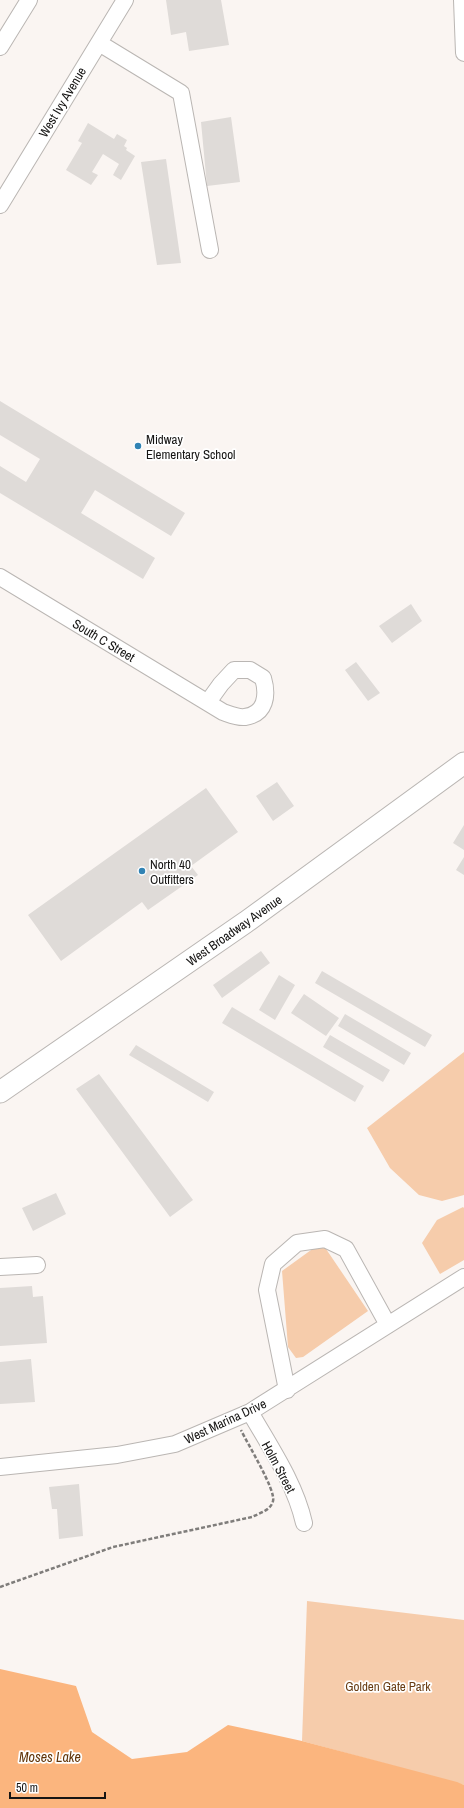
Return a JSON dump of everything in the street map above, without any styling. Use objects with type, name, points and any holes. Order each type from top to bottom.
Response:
[{"type":"main road","name":"West Broadway Avenue","points":[[0,1092],[246,922],[464,763]]},
{"type":"street","points":[[0,47],[29,0]]},
{"type":"street","name":"West Ivy Avenue","points":[[0,205],[125,0]]},
{"type":"street","points":[[462,0],[464,53]]},
{"type":"street","points":[[99,43],[182,93],[210,250]]},
{"type":"street","name":"South C Street","points":[[0,577],[208,702]]},
{"type":"street","points":[[287,1390],[267,1290],[273,1264],[297,1243],[325,1239],[346,1249],[388,1325]]},
{"type":"street","points":[[0,1267],[37,1266]]},
{"type":"street","name":"West Marina Drive","points":[[0,1467],[117,1455],[175,1444],[250,1412],[464,1277]]},
{"type":"street","name":"Holm Street","points":[[250,1412],[285,1474],[301,1510],[304,1523]]},
{"type":"path","points":[[0,1587],[113,1547],[252,1517],[267,1510],[273,1501],[272,1489],[235,1419]]},
{"type":"green space","points":[[464,1052],[464,1195],[442,1201],[419,1195],[390,1168],[367,1128]]},
{"type":"green space","points":[[463,1207],[464,1260],[440,1274],[422,1243],[437,1220]]},
{"type":"green space","points":[[318,1245],[324,1246],[368,1311],[303,1357],[296,1358],[288,1347],[282,1271]]},
{"type":"green space","name":"Golden Gate Park","points":[[307,1601],[464,1620],[464,1785],[302,1741]]},
{"type":"water","name":"Moses Lake","points":[[0,1669],[76,1686],[92,1732],[132,1759],[187,1752],[228,1725],[302,1741],[457,1782],[464,1785],[464,1808],[0,1808]]},
{"type":"building","points":[[166,0],[221,0],[229,45],[189,51],[186,32],[171,35]]},
{"type":"building","points":[[231,117],[240,182],[207,186],[201,122]]},
{"type":"building","points":[[88,123],[114,139],[117,134],[127,140],[124,146],[127,148],[126,150],[135,156],[121,180],[113,175],[119,164],[103,154],[92,172],[98,175],[91,185],[66,170],[82,143],[78,141]]},
{"type":"building","points":[[166,159],[181,263],[157,265],[141,162]]},
{"type":"building","points":[[0,401],[185,513],[171,536],[95,490],[81,513],[155,558],[143,579],[0,493],[0,466],[26,482],[40,459],[0,435]]},
{"type":"building","points":[[411,604],[422,621],[392,643],[379,626]]},
{"type":"building","points":[[356,662],[380,693],[368,701],[345,670]]},
{"type":"building","points":[[277,782],[294,806],[273,821],[256,796]]},
{"type":"building","name":"North 40 Outfitters","points":[[206,788],[238,832],[191,866],[198,875],[148,910],[142,902],[61,961],[28,915]]},
{"type":"building","points":[[464,825],[464,850],[453,843]]},
{"type":"building","points":[[464,857],[464,875],[456,870]]},
{"type":"building","points":[[261,951],[270,963],[222,998],[213,985]]},
{"type":"building","points":[[322,971],[432,1035],[425,1047],[315,983]]},
{"type":"building","points":[[279,975],[295,985],[275,1020],[259,1010]]},
{"type":"building","points":[[304,994],[339,1018],[326,1036],[291,1013]]},
{"type":"building","points":[[232,1007],[364,1086],[355,1102],[222,1023]]},
{"type":"building","points":[[345,1014],[411,1053],[404,1065],[338,1026]]},
{"type":"building","points":[[330,1035],[390,1070],[383,1082],[323,1047]]},
{"type":"building","points":[[136,1045],[214,1092],[208,1102],[129,1055]]},
{"type":"building","points":[[99,1074],[193,1200],[170,1217],[76,1089]]},
{"type":"building","points":[[56,1193],[66,1214],[33,1231],[22,1208]]},
{"type":"building","points":[[32,1286],[33,1297],[43,1296],[47,1343],[0,1346],[0,1288]]},
{"type":"building","points":[[31,1359],[35,1402],[0,1404],[0,1362]]},
{"type":"building","points":[[79,1484],[83,1536],[59,1539],[57,1509],[52,1509],[49,1487]]},
{"type":"place","name":"Midway Elementary School","points":[[138,446]]},
{"type":"place","name":"North 40 Outfitters","points":[[142,871]]}]
